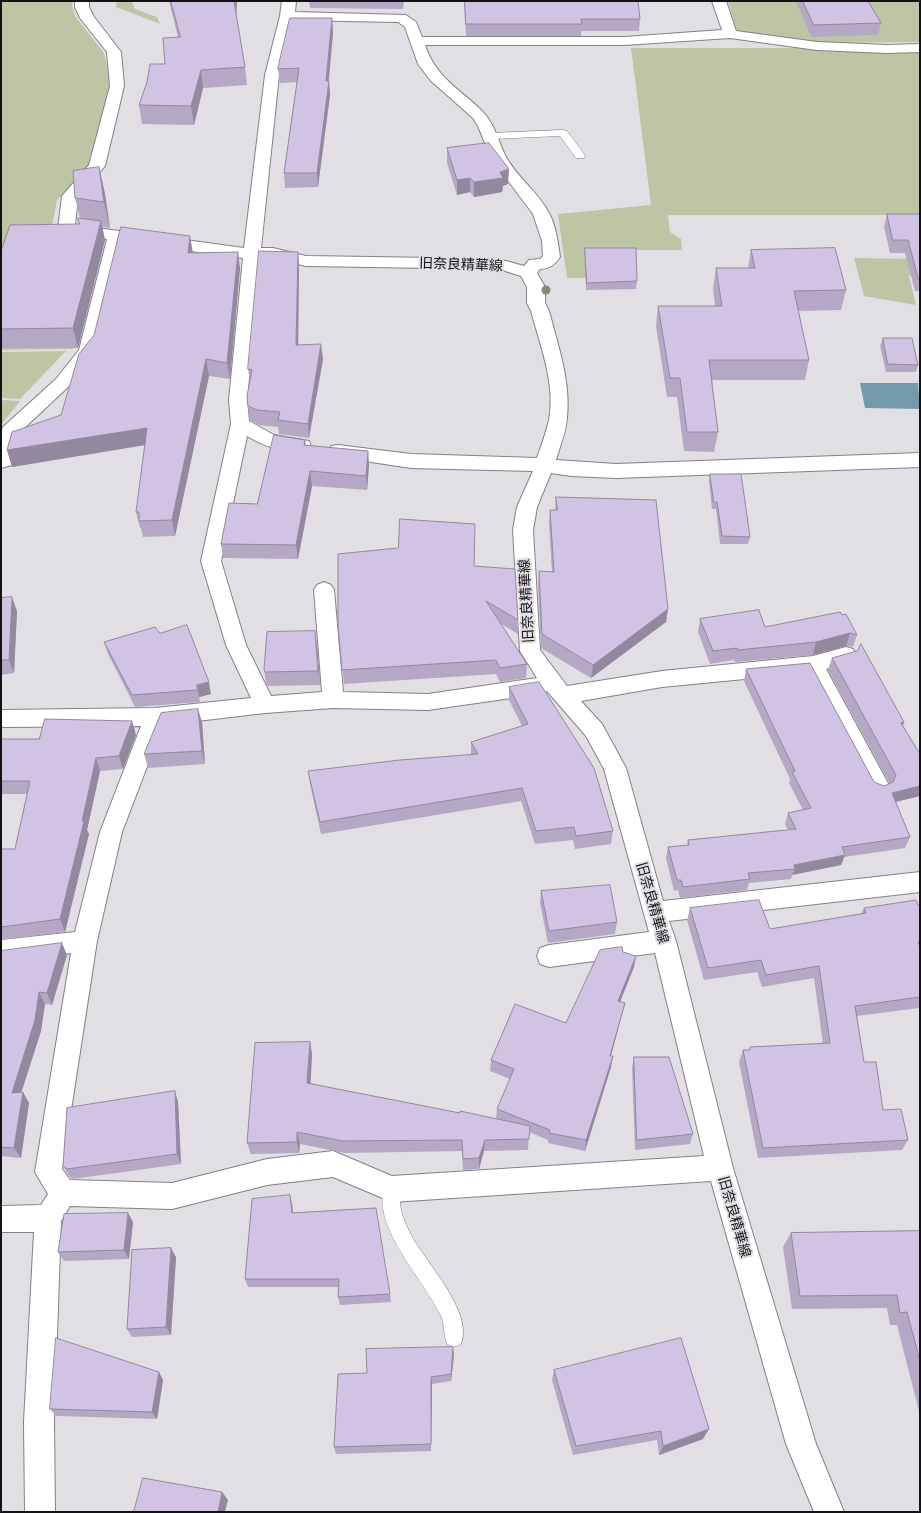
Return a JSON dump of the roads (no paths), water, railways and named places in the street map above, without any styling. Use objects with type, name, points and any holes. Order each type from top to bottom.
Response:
[{"type":"street","name":"旧奈良精華線","points":[[82,1],[82,7],[87,18],[114,52],[117,86],[97,166],[70,196],[66,229],[252,254],[273,253],[306,261],[499,264],[528,272],[536,288],[536,303],[540,311],[555,368],[559,397],[558,419],[545,465],[526,507],[523,530],[530,651],[558,690],[594,730],[615,768],[654,912],[664,941],[720,1168],[801,1444],[829,1512]]},
{"type":"street","points":[[719,1],[730,34]]},
{"type":"street","points":[[265,705],[236,645],[211,560],[240,424],[238,400],[252,254],[272,75],[288,9],[401,18],[411,25],[423,62],[436,78],[478,115],[491,136],[499,158],[542,213],[550,241],[552,257],[544,264],[535,264],[528,272]]},
{"type":"street","points":[[417,41],[624,41],[730,34],[817,46],[887,49],[920,48]]},
{"type":"street","points":[[1,461],[5,460],[10,432],[62,383],[88,351],[116,236]]},
{"type":"street","points":[[240,424],[269,441],[411,461],[545,465],[571,469],[616,471],[920,460]]},
{"type":"street","points":[[324,590],[333,700]]},
{"type":"street","points":[[3,718],[155,718],[265,705],[333,700],[428,702],[814,664],[846,655]]},
{"type":"street","points":[[814,664],[879,787]]},
{"type":"street","points":[[63,1193],[48,1172],[86,941],[111,832],[155,718]]},
{"type":"street","points":[[654,912],[920,883]]},
{"type":"street","points":[[1,951],[86,941]]},
{"type":"street","points":[[549,956],[664,941]]},
{"type":"street","points":[[63,1193],[172,1196],[267,1172],[333,1164],[392,1189],[720,1168]]},
{"type":"street","points":[[40,1512],[39,1422],[48,1218],[63,1193]]},
{"type":"street","points":[[1,1219],[48,1218]]},
{"type":"lane","points":[[491,136],[563,133],[580,156]]},
{"type":"lane","points":[[392,1189],[392,1210],[403,1240],[450,1312],[454,1337]]},
{"type":"water","points":[[860,383],[918,383],[920,409],[865,408]]}]
